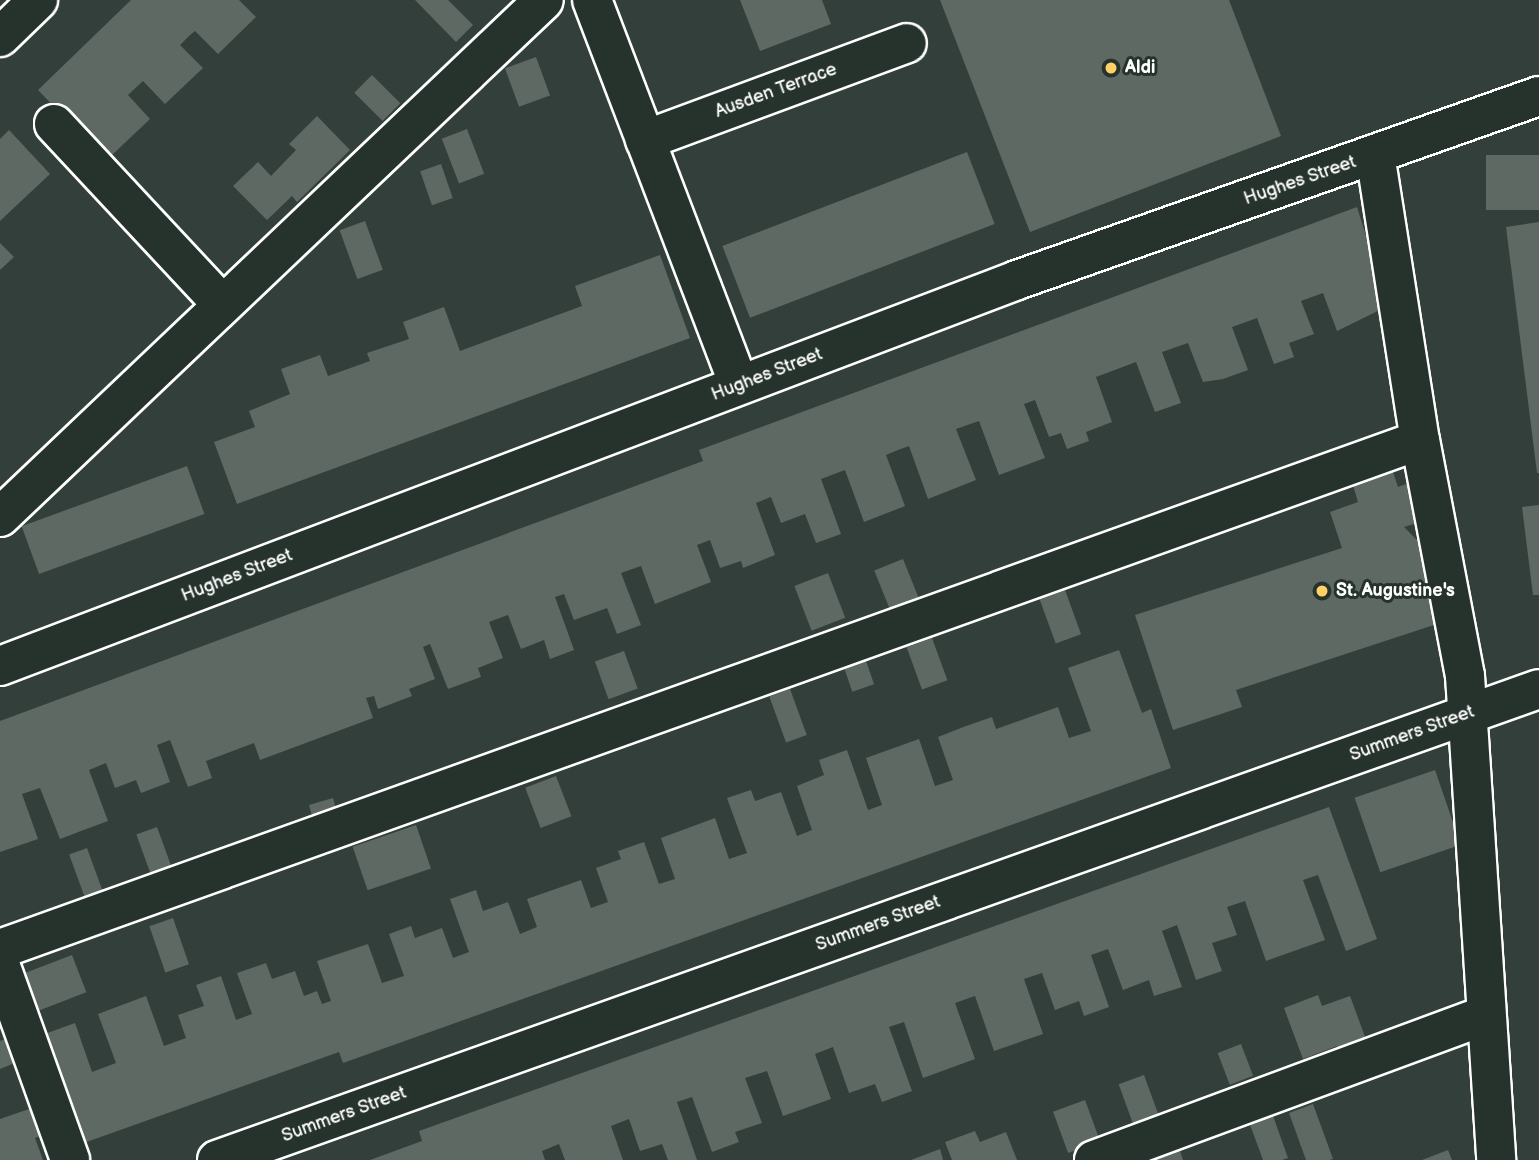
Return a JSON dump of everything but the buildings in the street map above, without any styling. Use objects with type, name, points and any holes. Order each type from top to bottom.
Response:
[{"type":"street","points":[[0,37],[38,0]]},
{"type":"street","points":[[0,517],[544,0]]},
{"type":"street","points":[[592,0],[739,386]]},
{"type":"street","name":"Ausden Terrace","points":[[645,140],[907,43]]},
{"type":"street","name":"Hughes Street","points":[[0,666],[739,386],[1539,96]]},
{"type":"street","points":[[54,124],[222,304]]},
{"type":"street","points":[[1375,154],[1467,714],[1496,1160]]},
{"type":"street","points":[[0,949],[1420,440]]},
{"type":"street","name":"Summers Street","points":[[217,1160],[1539,689]]},
{"type":"street","points":[[0,964],[70,1160]]},
{"type":"street","points":[[1094,1160],[1486,1015]]},
{"type":"place","name":"Aldi","points":[[1111,68]]},
{"type":"place","name":"St. Augustine's","points":[[1322,591]]}]
